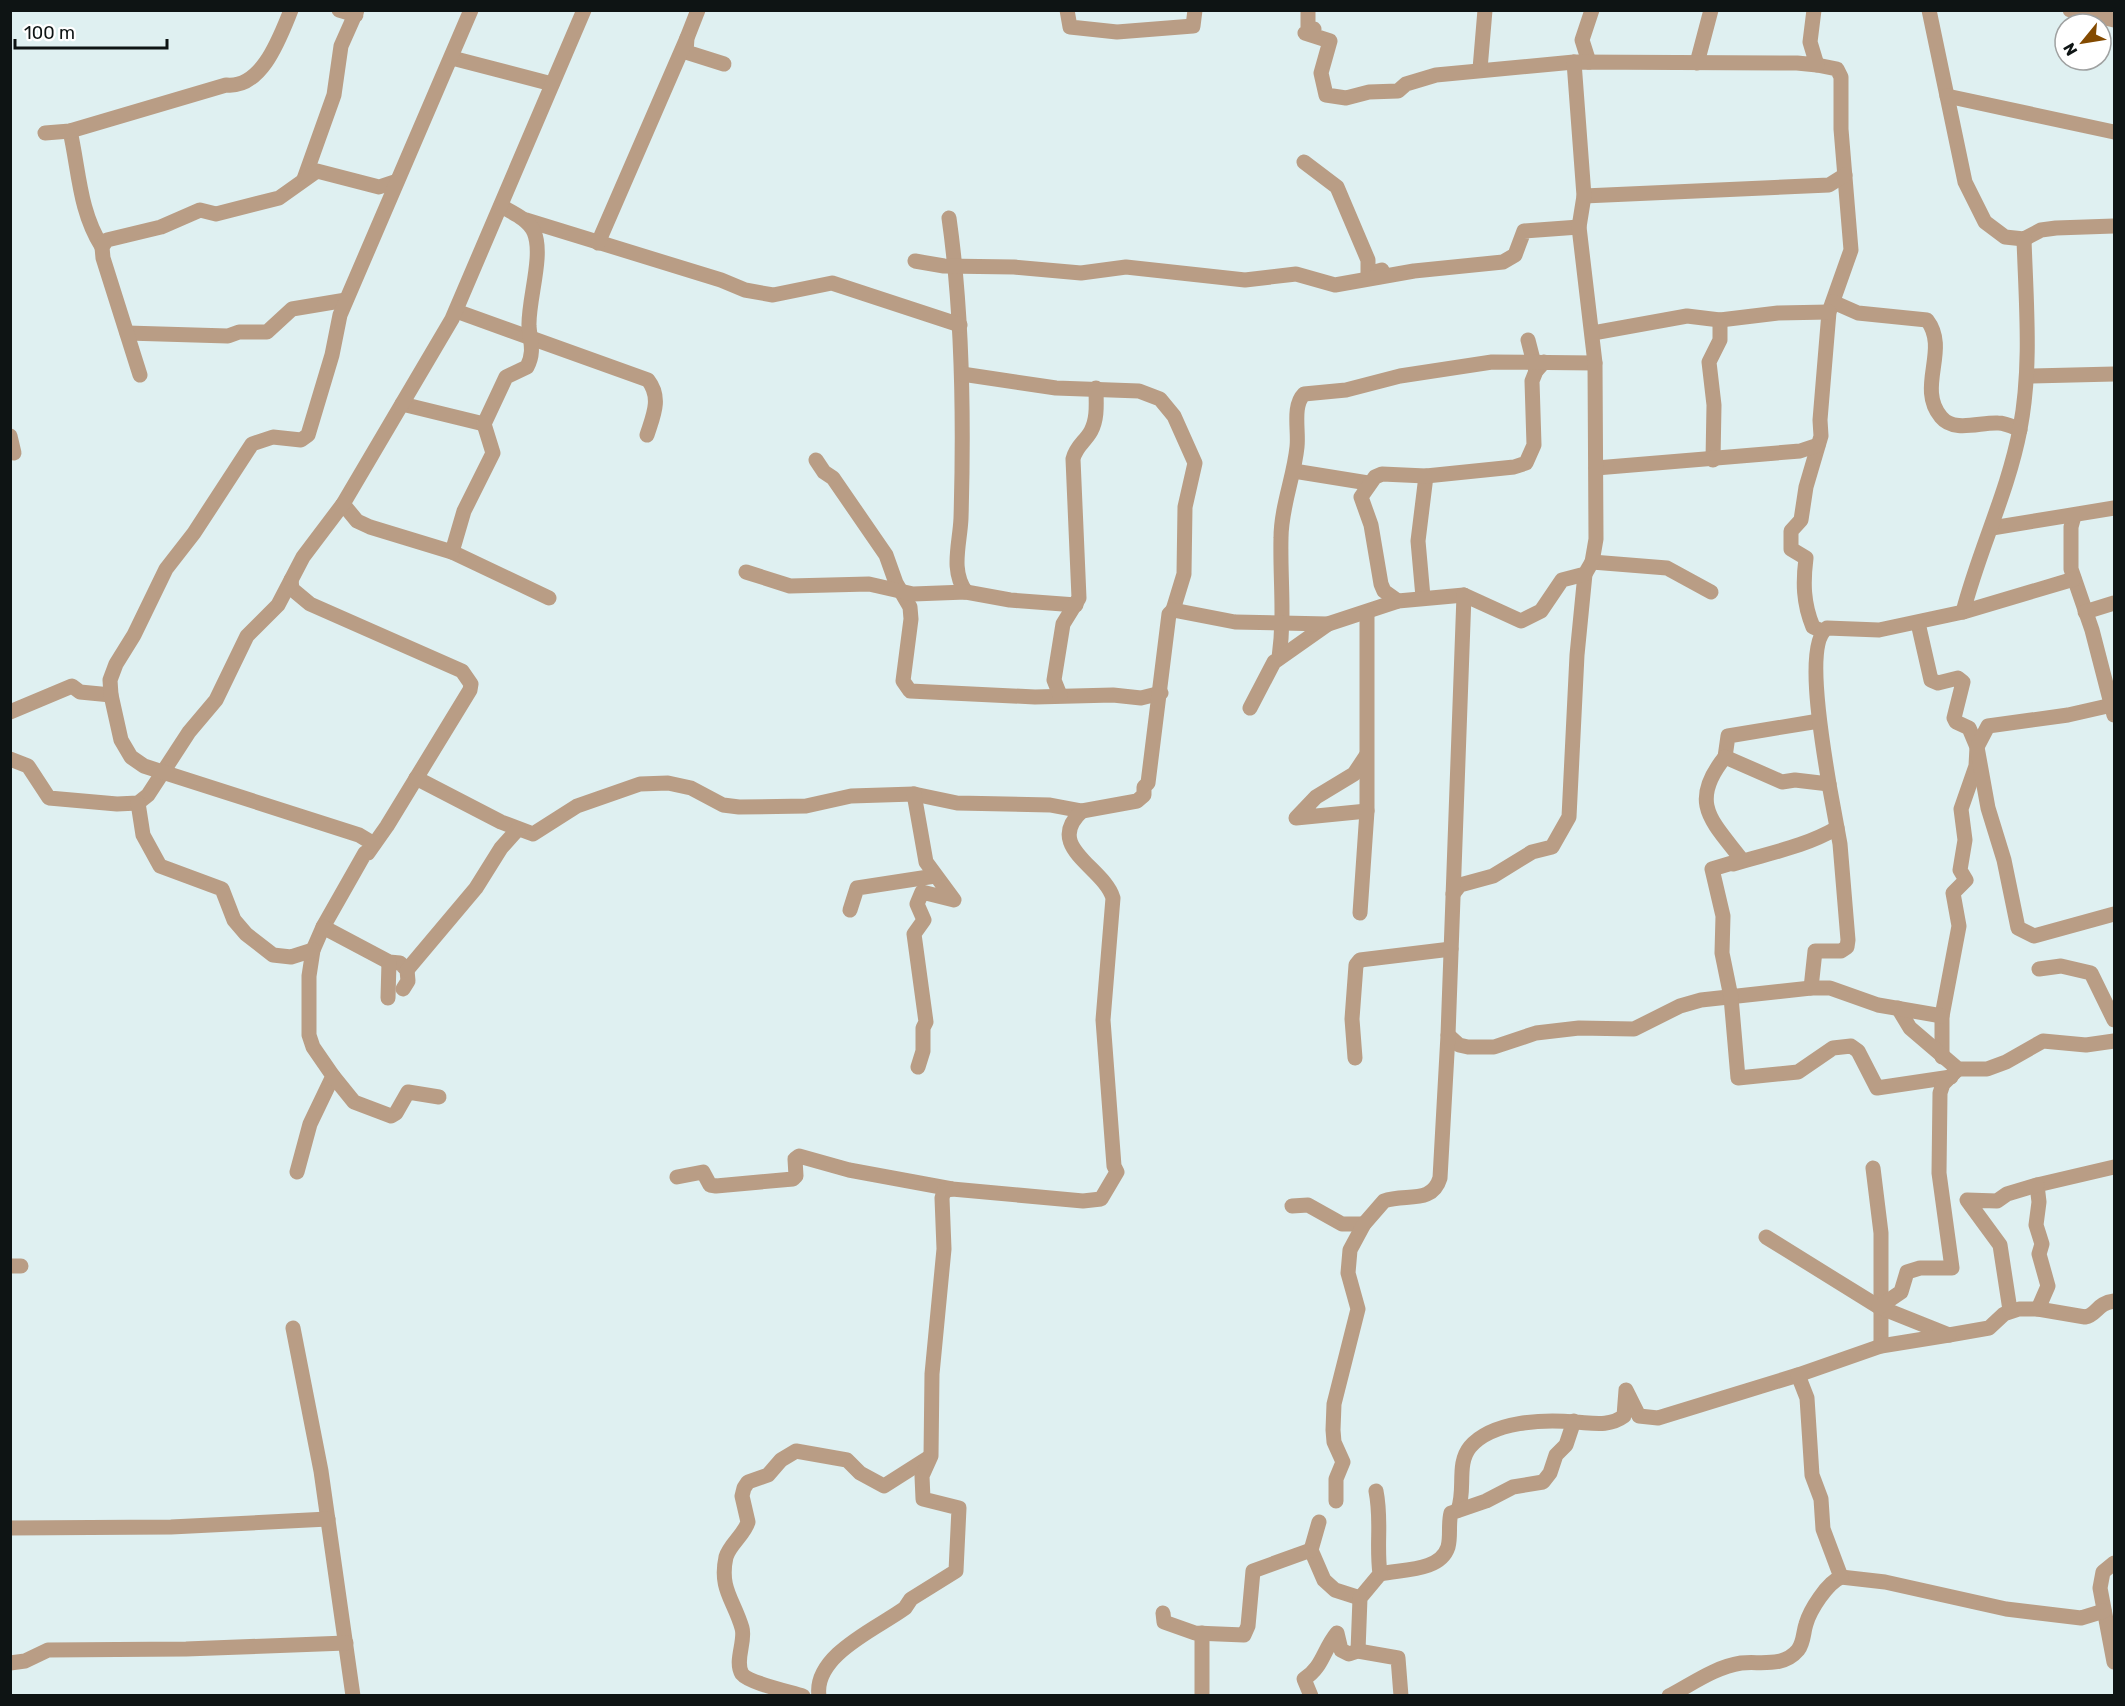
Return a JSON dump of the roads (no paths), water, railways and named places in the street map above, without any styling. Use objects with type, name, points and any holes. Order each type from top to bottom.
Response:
[{"type":"street","points":[[45,133],[70,131],[226,85],[234,86],[253,76],[279,40],[291,10]]},
{"type":"street","points":[[304,179],[333,95],[341,46],[357,13],[339,10]]},
{"type":"street","points":[[374,844],[359,835],[144,766],[131,757],[121,740],[110,680],[154,590],[252,444],[273,437],[301,440],[308,435],[346,300],[471,10]]},
{"type":"street","points":[[10,759],[28,766],[49,798],[117,804],[138,802],[148,795],[189,732],[216,700],[247,636],[278,605],[303,557],[343,504],[456,311],[584,10]]},
{"type":"street","points":[[598,243],[698,10]]},
{"type":"street","points":[[1067,10],[1070,27],[1117,32],[1193,26],[1194,10]]},
{"type":"street","points":[[1308,10],[1308,28],[1314,29],[1305,33],[1330,41],[1321,73],[1326,95],[1346,98],[1369,92],[1398,91],[1406,84],[1436,75],[1480,69],[1581,62],[1817,65],[1837,69],[1841,77],[1851,250],[1831,307],[1820,420],[1821,436],[1801,520],[1791,531],[1791,549],[1806,558],[1803,585],[1807,613],[1813,627],[1822,631]]},
{"type":"street","points":[[1480,69],[1485,10]]},
{"type":"street","points":[[1453,894],[1460,885],[1494,876],[1532,852],[1552,847],[1569,817],[1577,655],[1588,568],[1596,539],[1595,363],[1579,227],[1584,196],[1582,40],[1592,10]]},
{"type":"street","points":[[1697,63],[1711,10]]},
{"type":"street","points":[[1814,10],[1810,42],[1817,65]]},
{"type":"street","points":[[1929,10],[1965,182],[1975,205],[1992,230],[2005,237],[2024,238],[2041,230],[2056,228],[2115,226]]},
{"type":"street","points":[[2070,10],[2115,20]]},
{"type":"street","points":[[687,38],[686,52],[724,64]]},
{"type":"street","points":[[452,58],[552,84]]},
{"type":"street","points":[[1947,96],[2115,132]]},
{"type":"street","points":[[70,131],[78,164],[81,195],[92,231],[102,247],[140,375]]},
{"type":"street","points":[[1304,162],[1337,187],[1368,260],[1368,274],[1398,266],[1414,271]]},
{"type":"street","points":[[102,247],[107,240],[161,227],[200,210],[216,214],[279,198],[317,171],[379,186],[397,181]]},
{"type":"street","points":[[1584,196],[1829,185],[1845,175]]},
{"type":"street","points":[[501,206],[526,220],[722,280],[745,290],[773,295],[831,283],[960,324]]},
{"type":"street","points":[[949,218],[956,266],[962,374],[961,516],[956,571],[957,581],[966,592]]},
{"type":"street","points":[[452,552],[464,511],[493,453],[484,424],[506,377],[521,371],[531,360],[529,326],[536,246],[534,232],[526,220]]},
{"type":"street","points":[[915,261],[956,266],[1014,267],[1081,273],[1126,267],[1245,280],[1296,274],[1335,285],[1414,271],[1503,262],[1515,255],[1524,231],[1579,227]]},
{"type":"street","points":[[1963,612],[1992,528],[2020,430],[2027,376],[2024,238]]},
{"type":"street","points":[[127,333],[228,336],[239,332],[267,332],[292,309],[346,300]]},
{"type":"street","points":[[1593,333],[1687,316],[1720,320],[1831,307],[1858,313],[1927,320],[1933,328],[1935,343],[1929,391],[1940,416],[1947,423],[1956,426],[1998,423],[2020,430]]},
{"type":"street","points":[[456,311],[542,344],[648,380],[654,388],[656,406],[646,435]]},
{"type":"street","points":[[1713,460],[1714,405],[1709,362],[1720,340],[1720,320]]},
{"type":"street","points":[[1398,601],[1384,591],[1381,584],[1371,525],[1361,504],[1361,497],[1368,483],[1382,474],[1426,476],[1514,467],[1526,463],[1534,445],[1531,392],[1537,365],[1528,340]]},
{"type":"street","points":[[1250,708],[1279,658],[1284,621],[1281,538],[1296,455],[1299,399],[1304,394],[1346,390],[1400,376],[1492,362],[1537,365],[1595,363]]},
{"type":"street","points":[[416,778],[518,829],[533,834],[577,806],[640,784],[668,783],[691,788],[723,805],[739,807],[806,806],[841,797],[914,794],[957,803],[1050,806],[1082,811],[1137,801],[1144,795],[1144,787],[1148,783],[1161,693],[1169,614],[1173,610],[1184,574],[1185,507],[1195,463],[1174,416],[1160,399],[1139,391],[1056,388],[962,374]]},
{"type":"street","points":[[2027,376],[2115,374]]},
{"type":"street","points":[[1060,695],[1054,680],[1063,624],[1065,617],[1079,598],[1073,459],[1075,450],[1087,438],[1096,418],[1096,388]]},
{"type":"street","points":[[402,404],[484,424]]},
{"type":"street","points":[[10,436],[15,453]]},
{"type":"street","points":[[1596,468],[1800,452],[1818,444]]},
{"type":"street","points":[[816,460],[824,472],[833,478],[885,555],[910,607],[911,619],[903,681],[910,691],[1035,698],[1060,695],[1141,698],[1161,693]]},
{"type":"street","points":[[1300,472],[1368,483]]},
{"type":"street","points":[[1423,597],[1418,541],[1426,476]]},
{"type":"street","points":[[343,504],[357,521],[370,527],[452,552],[549,598]]},
{"type":"street","points":[[1992,528],[2115,508]]},
{"type":"street","points":[[1942,1057],[1942,1016],[1959,926],[1953,893],[1966,880],[1960,870],[1965,840],[1961,809],[1976,766],[1977,747],[1988,726],[2113,710],[2071,569],[2071,526],[2074,516]]},
{"type":"street","points":[[1279,658],[1328,624],[1398,601],[1423,597],[1464,595],[1521,621],[1541,610],[1562,580],[1588,568],[1667,568],[1711,592]]},
{"type":"street","points":[[746,573],[790,586],[869,584],[902,592],[966,592],[1010,600],[1076,605]]},
{"type":"street","points":[[1811,988],[1815,951],[1841,951],[1847,947],[1844,873],[1819,721],[1816,647],[1822,631],[1827,628],[1879,630],[1918,623],[2074,579]]},
{"type":"street","points":[[291,580],[292,590],[310,604],[462,671],[467,677],[470,690],[374,844],[364,853],[323,927],[313,950],[309,976],[309,1035],[313,1047],[354,1102],[391,1116],[396,1113],[408,1092],[439,1097]]},
{"type":"street","points":[[1336,1501],[1336,1479],[1343,1462],[1334,1442],[1334,1404],[1358,1309],[1348,1273],[1350,1250],[1364,1224],[1384,1202],[1428,1195],[1437,1188],[1440,1178],[1448,1035],[1464,595]]},
{"type":"street","points":[[2085,612],[2115,603]]},
{"type":"street","points":[[1173,610],[1235,622],[1284,621],[1328,624]]},
{"type":"street","points":[[1360,913],[1367,811],[1366,613]]},
{"type":"street","points":[[1918,623],[1931,680],[1938,683],[1958,678],[1963,682],[1954,718],[1956,722],[1970,728],[1977,747],[1988,808],[2004,860],[2018,928],[2034,936],[2115,914]]},
{"type":"street","points":[[10,712],[72,686],[80,692],[111,695]]},
{"type":"street","points":[[1712,869],[1742,860],[1708,814],[1704,801],[1712,773],[1725,757],[1728,736],[1819,721]]},
{"type":"street","points":[[1366,756],[1354,774],[1323,792],[1296,818],[1367,811]]},
{"type":"street","points":[[1725,757],[1782,782],[1795,780],[1829,784]]},
{"type":"street","points":[[914,794],[922,849],[935,876],[954,900],[922,892],[917,904],[924,920],[914,934],[926,1022],[923,1028],[923,1051],[918,1067]]},
{"type":"street","points":[[138,802],[143,835],[160,866],[222,889],[234,920],[246,934],[273,955],[291,957],[313,950]]},
{"type":"street","points":[[677,1178],[703,1172],[710,1185],[793,1179],[796,1176],[795,1159],[799,1156],[849,1170],[952,1189],[1083,1201],[1101,1198],[1117,1172],[1114,1166],[1102,1020],[1113,898],[1109,888],[1086,866],[1072,845],[1069,830],[1071,821],[1082,811]]},
{"type":"street","points":[[1712,869],[1794,848],[1818,839],[1837,828]]},
{"type":"street","points":[[407,970],[476,888],[501,848],[518,829]]},
{"type":"street","points":[[1712,869],[1723,916],[1722,953],[1731,997],[1738,1078],[1798,1072],[1833,1048],[1851,1046],[1858,1051],[1877,1088],[1997,1066],[2043,1041],[2086,1044],[2115,1041]]},
{"type":"street","points":[[850,910],[857,888],[935,876]]},
{"type":"street","points":[[323,927],[389,962],[400,963],[407,970],[408,981],[403,989]]},
{"type":"street","points":[[1355,1059],[1352,1019],[1356,965],[1360,960],[1451,949]]},
{"type":"street","points":[[388,998],[389,962]]},
{"type":"street","points":[[2039,969],[2061,966],[2091,973],[2115,1020]]},
{"type":"street","points":[[1448,1035],[1459,1045],[1482,1048],[1536,1033],[1579,1028],[1634,1029],[1680,1006],[1731,997],[1811,988],[1830,988],[1857,999],[1942,1016]]},
{"type":"street","points":[[1898,1008],[1910,1028],[1942,1057],[1954,1073]]},
{"type":"street","points":[[1879,1307],[1901,1293],[1907,1272],[1920,1268],[1952,1268],[1939,1173],[1940,1093],[1943,1084],[1954,1073]]},
{"type":"street","points":[[297,1172],[310,1124],[333,1076]]},
{"type":"street","points":[[2010,1310],[2000,1245],[1988,1225],[1967,1200],[1997,1201],[2007,1194],[2037,1185],[2115,1167]]},
{"type":"street","points":[[1873,1168],[1881,1233],[1879,1307],[1881,1346]]},
{"type":"street","points":[[2037,1185],[2039,1202],[2036,1225],[2042,1244],[2039,1254],[2048,1286],[2038,1309]]},
{"type":"street","points":[[819,1695],[819,1680],[837,1655],[898,1613],[911,1599],[956,1571],[959,1508],[922,1499],[922,1476],[931,1456],[932,1374],[944,1249],[942,1198],[944,1191],[952,1189]]},
{"type":"street","points":[[1292,1206],[1308,1205],[1342,1224],[1364,1224]]},
{"type":"street","points":[[1766,1237],[1879,1307],[1949,1335]]},
{"type":"street","points":[[1458,1510],[1461,1472],[1470,1447],[1501,1427],[1517,1424],[1574,1422],[1615,1423],[1624,1416],[1626,1390],[1639,1416],[1658,1418],[1798,1375],[1881,1346],[1989,1328],[2010,1310],[2038,1309],[2085,1317],[2091,1316],[2102,1304],[2115,1301]]},
{"type":"street","points":[[293,1329],[311,1412],[353,1695]]},
{"type":"street","points":[[1798,1375],[1807,1398],[1812,1475],[1821,1499],[1823,1529],[1841,1577]]},
{"type":"street","points":[[1358,1652],[1360,1598],[1380,1574],[1426,1567],[1442,1558],[1448,1546],[1451,1513],[1486,1501],[1513,1487],[1543,1482],[1551,1473],[1556,1455],[1566,1445],[1574,1422]]},
{"type":"street","points":[[803,1695],[750,1679],[743,1674],[740,1664],[742,1629],[724,1585],[724,1572],[727,1554],[748,1522],[742,1496],[744,1488],[748,1482],[768,1475],[781,1460],[796,1451],[847,1460],[860,1473],[884,1486],[931,1456]]},
{"type":"street","points":[[1376,1491],[1381,1515],[1377,1550],[1380,1574]]},
{"type":"street","points":[[10,1528],[171,1527],[328,1519]]},
{"type":"street","points":[[1319,1522],[1311,1550],[1324,1580],[1335,1590],[1360,1598]]},
{"type":"street","points":[[1163,1613],[1164,1622],[1202,1633],[1244,1635],[1248,1626],[1253,1571],[1311,1550]]},
{"type":"street","points":[[2115,1563],[2103,1572],[2100,1588],[2115,1662]]},
{"type":"street","points":[[1669,1695],[1708,1673],[1727,1667],[1742,1663],[1771,1663],[1788,1658],[1797,1651],[1804,1639],[1806,1622],[1822,1593],[1833,1580],[1841,1577],[1885,1582],[2006,1609],[2081,1618],[2104,1611]]},
{"type":"street","points":[[1202,1633],[1202,1695]]},
{"type":"street","points":[[1311,1695],[1304,1679],[1317,1671],[1327,1646],[1336,1633],[1341,1650],[1350,1654],[1358,1652],[1398,1658],[1401,1695]]},
{"type":"street","points":[[10,1663],[25,1660],[48,1650],[186,1649],[346,1643]]}]
